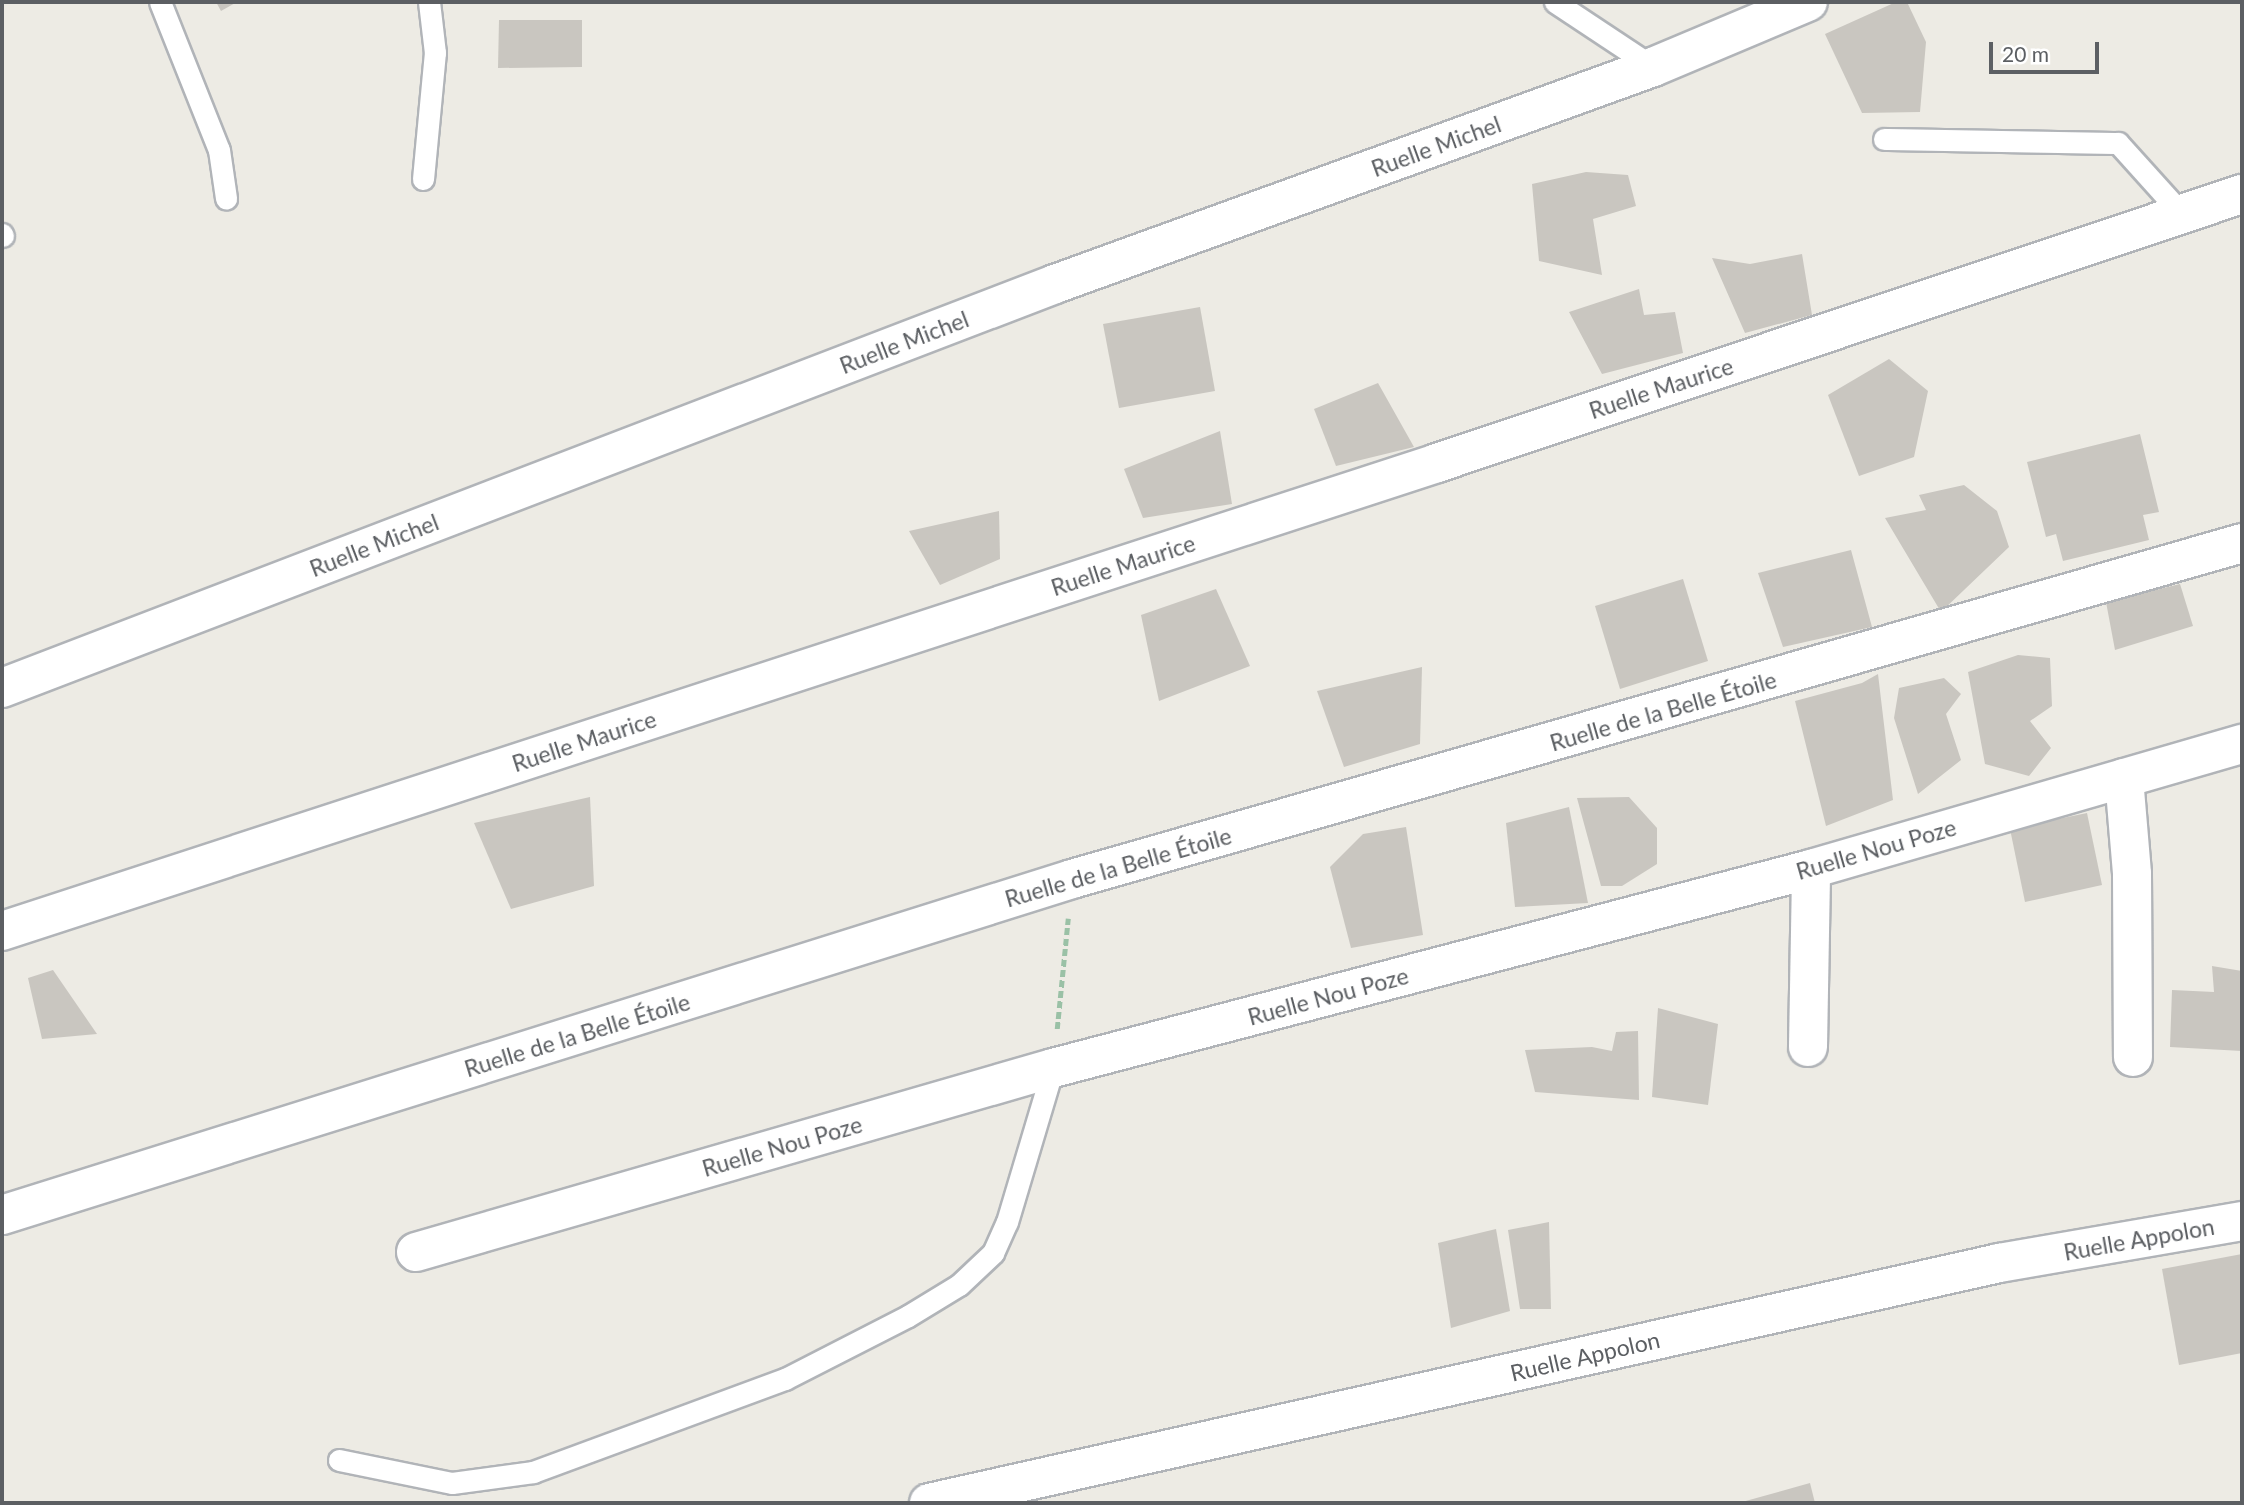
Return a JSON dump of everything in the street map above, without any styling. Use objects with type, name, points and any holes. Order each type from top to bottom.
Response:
[{"type":"street","name":"Ruelle Michel","points":[[2,688],[1055,284],[1653,67],[1792,5]]},
{"type":"street","name":"Ruelle Maurice","points":[[2,932],[2242,194]]},
{"type":"street","name":"Ruelle de la Belle Étoile","points":[[2,1215],[1072,879],[2242,543]]},
{"type":"street","name":"Ruelle Nou Poze","points":[[415,1252],[1052,1068],[1811,869],[2242,744]]},
{"type":"street","points":[[2124,778],[2132,874],[2133,1057]]},
{"type":"street","points":[[1808,1047],[1811,869]]},
{"type":"street","name":"Ruelle Appolon","points":[[929,1503],[1999,1263],[2242,1221]]},
{"type":"lane","points":[[160,2],[219,150],[226,198]]},
{"type":"lane","points":[[423,179],[435,53],[429,2]]},
{"type":"lane","points":[[1555,2],[1653,67]]},
{"type":"lane","points":[[1885,139],[2084,139],[2118,143],[2182,214]]},
{"type":"lane","points":[[339,1460],[452,1483],[533,1472],[785,1379],[908,1316],[959,1285],[993,1253],[1007,1222],[1052,1068]]},
{"type":"path","points":[[1052,1068],[1072,879]]},
{"type":"building","points":[[216,2],[237,2],[221,11]]},
{"type":"building","points":[[1896,2],[1907,2],[1926,42],[1920,112],[1862,113],[1825,34]]},
{"type":"building","points":[[499,20],[582,20],[582,67],[498,68]]},
{"type":"building","points":[[1586,172],[1628,175],[1636,206],[1593,219],[1602,275],[1539,261],[1532,184]]},
{"type":"building","points":[[1802,254],[1812,315],[1745,333],[1712,258],[1750,264]]},
{"type":"building","points":[[1639,289],[1644,315],[1675,312],[1683,353],[1602,374],[1569,312]]},
{"type":"building","points":[[1200,307],[1215,391],[1119,408],[1103,324]]},
{"type":"building","points":[[1889,359],[1928,391],[1914,457],[1859,476],[1828,395]]},
{"type":"building","points":[[1378,383],[1414,447],[1336,466],[1314,409]]},
{"type":"building","points":[[1220,431],[1232,504],[1143,518],[1124,469]]},
{"type":"building","points":[[2140,434],[2159,512],[2143,515],[2149,540],[2063,561],[2056,534],[2046,537],[2027,462]]},
{"type":"building","points":[[1964,485],[1997,511],[2009,547],[1941,612],[1885,518],[1926,510],[1919,495]]},
{"type":"building","points":[[999,511],[1000,559],[940,585],[909,531]]},
{"type":"building","points":[[1851,550],[1872,627],[1783,647],[1758,573]]},
{"type":"building","points":[[1683,579],[1708,661],[1620,689],[1595,606]]},
{"type":"building","points":[[2180,584],[2193,626],[2115,650],[2106,602]]},
{"type":"building","points":[[1216,589],[1250,666],[1159,701],[1141,615]]},
{"type":"building","points":[[2018,655],[2050,658],[2052,706],[2030,721],[2051,748],[2029,776],[1985,764],[1968,672]]},
{"type":"building","points":[[1422,667],[1420,744],[1344,767],[1317,691]]},
{"type":"building","points":[[1878,674],[1893,800],[1826,826],[1795,701],[1862,683]]},
{"type":"building","points":[[1944,678],[1961,694],[1946,714],[1961,760],[1918,794],[1894,718],[1899,688]]},
{"type":"building","points":[[590,797],[594,886],[511,909],[474,823]]},
{"type":"building","points":[[1629,797],[1657,828],[1657,864],[1622,886],[1601,886],[1577,798]]},
{"type":"building","points":[[1569,807],[1588,903],[1515,907],[1506,823]]},
{"type":"building","points":[[2087,813],[2102,885],[2025,902],[2010,829]]},
{"type":"building","points":[[1406,827],[1423,935],[1351,948],[1330,867],[1363,834]]},
{"type":"building","points":[[2212,966],[2242,971],[2242,1051],[2170,1047],[2172,990],[2214,992]]},
{"type":"building","points":[[53,970],[97,1034],[42,1039],[28,978]]},
{"type":"building","points":[[1658,1008],[1718,1024],[1708,1105],[1652,1097]]},
{"type":"building","points":[[1638,1031],[1639,1100],[1535,1092],[1525,1050],[1592,1047],[1612,1051],[1616,1032]]},
{"type":"building","points":[[1549,1222],[1551,1309],[1520,1309],[1508,1230]]},
{"type":"building","points":[[1496,1229],[1510,1311],[1451,1328],[1438,1243]]},
{"type":"building","points":[[2242,1254],[2242,1353],[2179,1365],[2162,1269]]},
{"type":"building","points":[[1810,1483],[1815,1503],[1742,1503],[1742,1502]]}]
